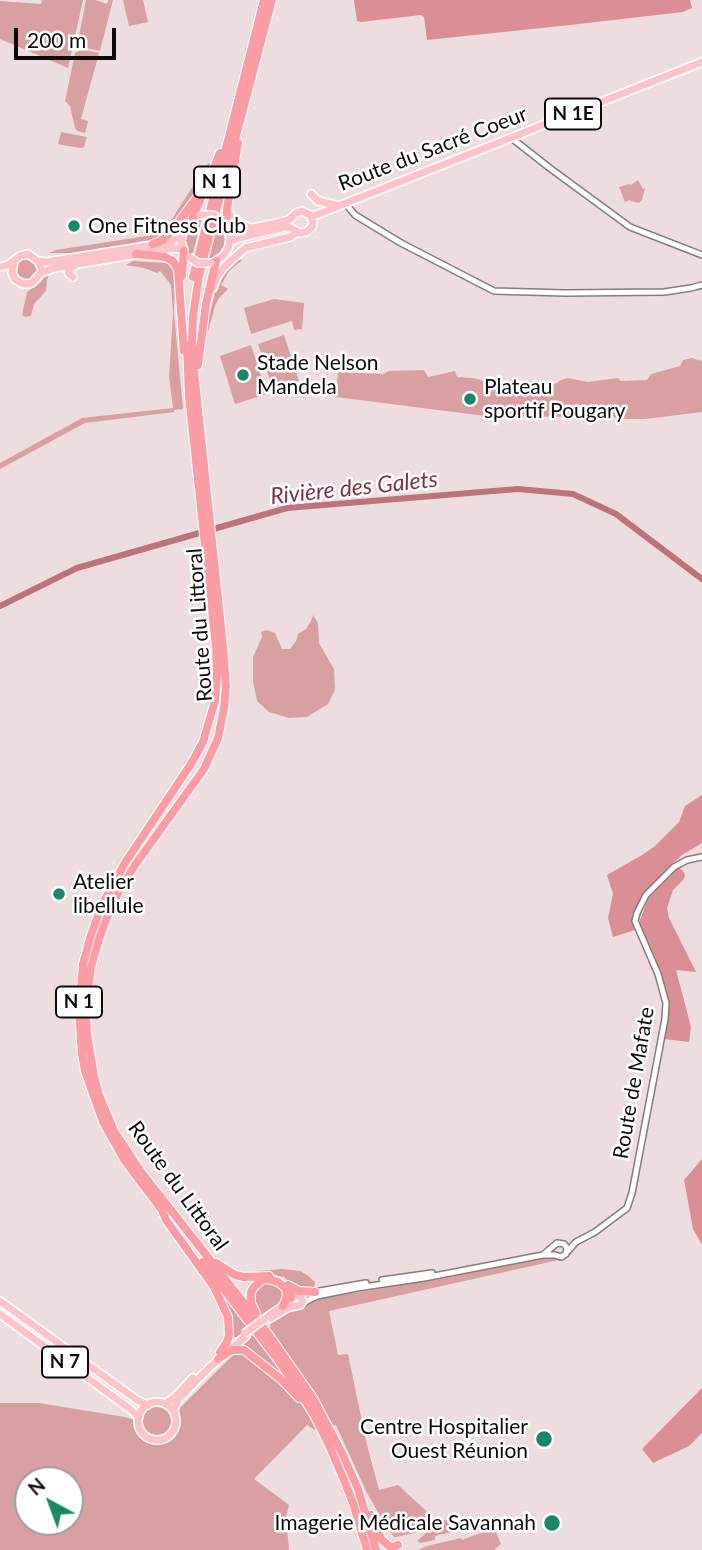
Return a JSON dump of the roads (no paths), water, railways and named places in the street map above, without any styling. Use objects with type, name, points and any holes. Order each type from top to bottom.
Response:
[{"type":"highway","name":"Route du Littoral","points":[[196,429],[198,414],[192,341],[196,292],[264,0]]},
{"type":"highway","name":"Route du Littoral","points":[[272,0],[202,238],[191,288],[187,333],[189,396],[196,429],[219,646],[226,686],[222,724],[213,752],[190,790],[118,893],[108,915],[91,967],[86,1005],[87,1034],[99,1095],[114,1131],[136,1166],[269,1335],[313,1398],[337,1441],[358,1489],[377,1550]]},
{"type":"highway","points":[[196,216],[244,93]]},
{"type":"highway","points":[[226,225],[244,93]]},
{"type":"highway","points":[[153,244],[164,239],[174,229],[212,173]]},
{"type":"highway","points":[[136,254],[170,259],[178,270],[189,396]]},
{"type":"highway","points":[[180,289],[186,254]]},
{"type":"highway","points":[[198,414],[198,359],[214,262]]},
{"type":"highway","name":"Route du Littoral","points":[[219,646],[212,714],[203,742],[184,776],[108,892],[91,935],[83,964],[79,995],[80,1033],[85,1071],[95,1104],[125,1161],[278,1360],[314,1415]]},
{"type":"highway","points":[[162,1210],[166,1220],[214,1287],[228,1317],[229,1335],[219,1355]]},
{"type":"highway","points":[[202,1250],[227,1271],[244,1276],[274,1277],[285,1285],[294,1301]]},
{"type":"highway","points":[[315,1292],[299,1291],[268,1279],[258,1283],[251,1292],[252,1307],[319,1401],[342,1444],[381,1539],[389,1546],[398,1545]]},
{"type":"highway","points":[[219,1355],[232,1350],[242,1340],[314,1415]]},
{"type":"highway","name":"N 1","points":[[314,1415],[344,1480],[367,1550]]},
{"type":"highway","points":[[362,1491],[377,1550]]},
{"type":"main road","name":"Route du Sacré Coeur","points":[[312,219],[339,205],[702,62]]},
{"type":"main road","points":[[513,138],[630,227],[702,255]]},
{"type":"main road","points":[[311,194],[323,204],[339,205],[397,240],[494,291],[664,292],[702,285]]},
{"type":"main road","points":[[227,209],[233,219],[246,227],[254,228]]},
{"type":"main road","points":[[0,269],[28,254],[38,261],[47,262],[171,242],[181,235],[186,224],[196,216],[212,215],[235,231],[292,218],[302,211],[308,213],[312,219],[312,227],[308,231],[296,231],[286,227],[230,242]]},
{"type":"main road","points":[[292,218],[296,231]]},
{"type":"main road","points":[[14,261],[12,273],[17,280],[27,284],[49,269],[176,248],[198,263],[214,262],[225,254],[230,242],[226,225]]},
{"type":"main road","points":[[206,304],[219,274],[241,250],[290,237],[296,231]]},
{"type":"main road","points":[[181,235],[186,254]]},
{"type":"main road","points":[[38,261],[40,273]]},
{"type":"main road","points":[[73,277],[68,271],[76,264]]},
{"type":"main road","points":[[0,269],[12,273]]},
{"type":"main road","name":"Route de Mafate","points":[[564,1244],[576,1242],[595,1232],[627,1208],[632,1193],[666,1003],[636,924],[636,916],[646,895],[674,867],[687,860],[702,858]]},
{"type":"main road","name":"Route de Mafate","points":[[568,1251],[576,1242]]},
{"type":"main road","points":[[268,1318],[294,1301],[543,1255],[562,1257],[568,1251],[564,1244],[558,1243],[543,1255]]},
{"type":"main road","points":[[553,1248],[555,1255]]},
{"type":"main road","points":[[242,1340],[268,1318],[294,1301],[315,1292],[421,1274],[445,1273]]},
{"type":"main road","name":"N 7","points":[[0,1301],[148,1405]]},
{"type":"main road","name":"N 7","points":[[0,1314],[139,1417]]},
{"type":"main road","points":[[165,1404],[219,1355]]},
{"type":"main road","points":[[174,1412],[165,1404],[148,1405],[141,1411],[139,1429],[147,1437],[158,1440],[172,1433],[176,1422],[174,1412],[179,1399],[219,1355]]},
{"type":"waterway","name":"Rivière des Galets","points":[[0,606],[77,568],[287,508],[518,489],[573,494],[616,514],[702,579]]},
{"type":"place","name":"One Fitness Club","points":[[74,226]]},
{"type":"place","name":"Stade Nelson Mandela","points":[[243,375]]},
{"type":"place","name":"Plateau sportif Pougary","points":[[470,399]]},
{"type":"place","name":"Atelier libellule","points":[[59,894]]},
{"type":"place","name":"Centre Hospitalier Ouest Réunion","points":[[544,1439]]},
{"type":"place","name":"Imagerie Médicale Savannah","points":[[552,1523]]}]
